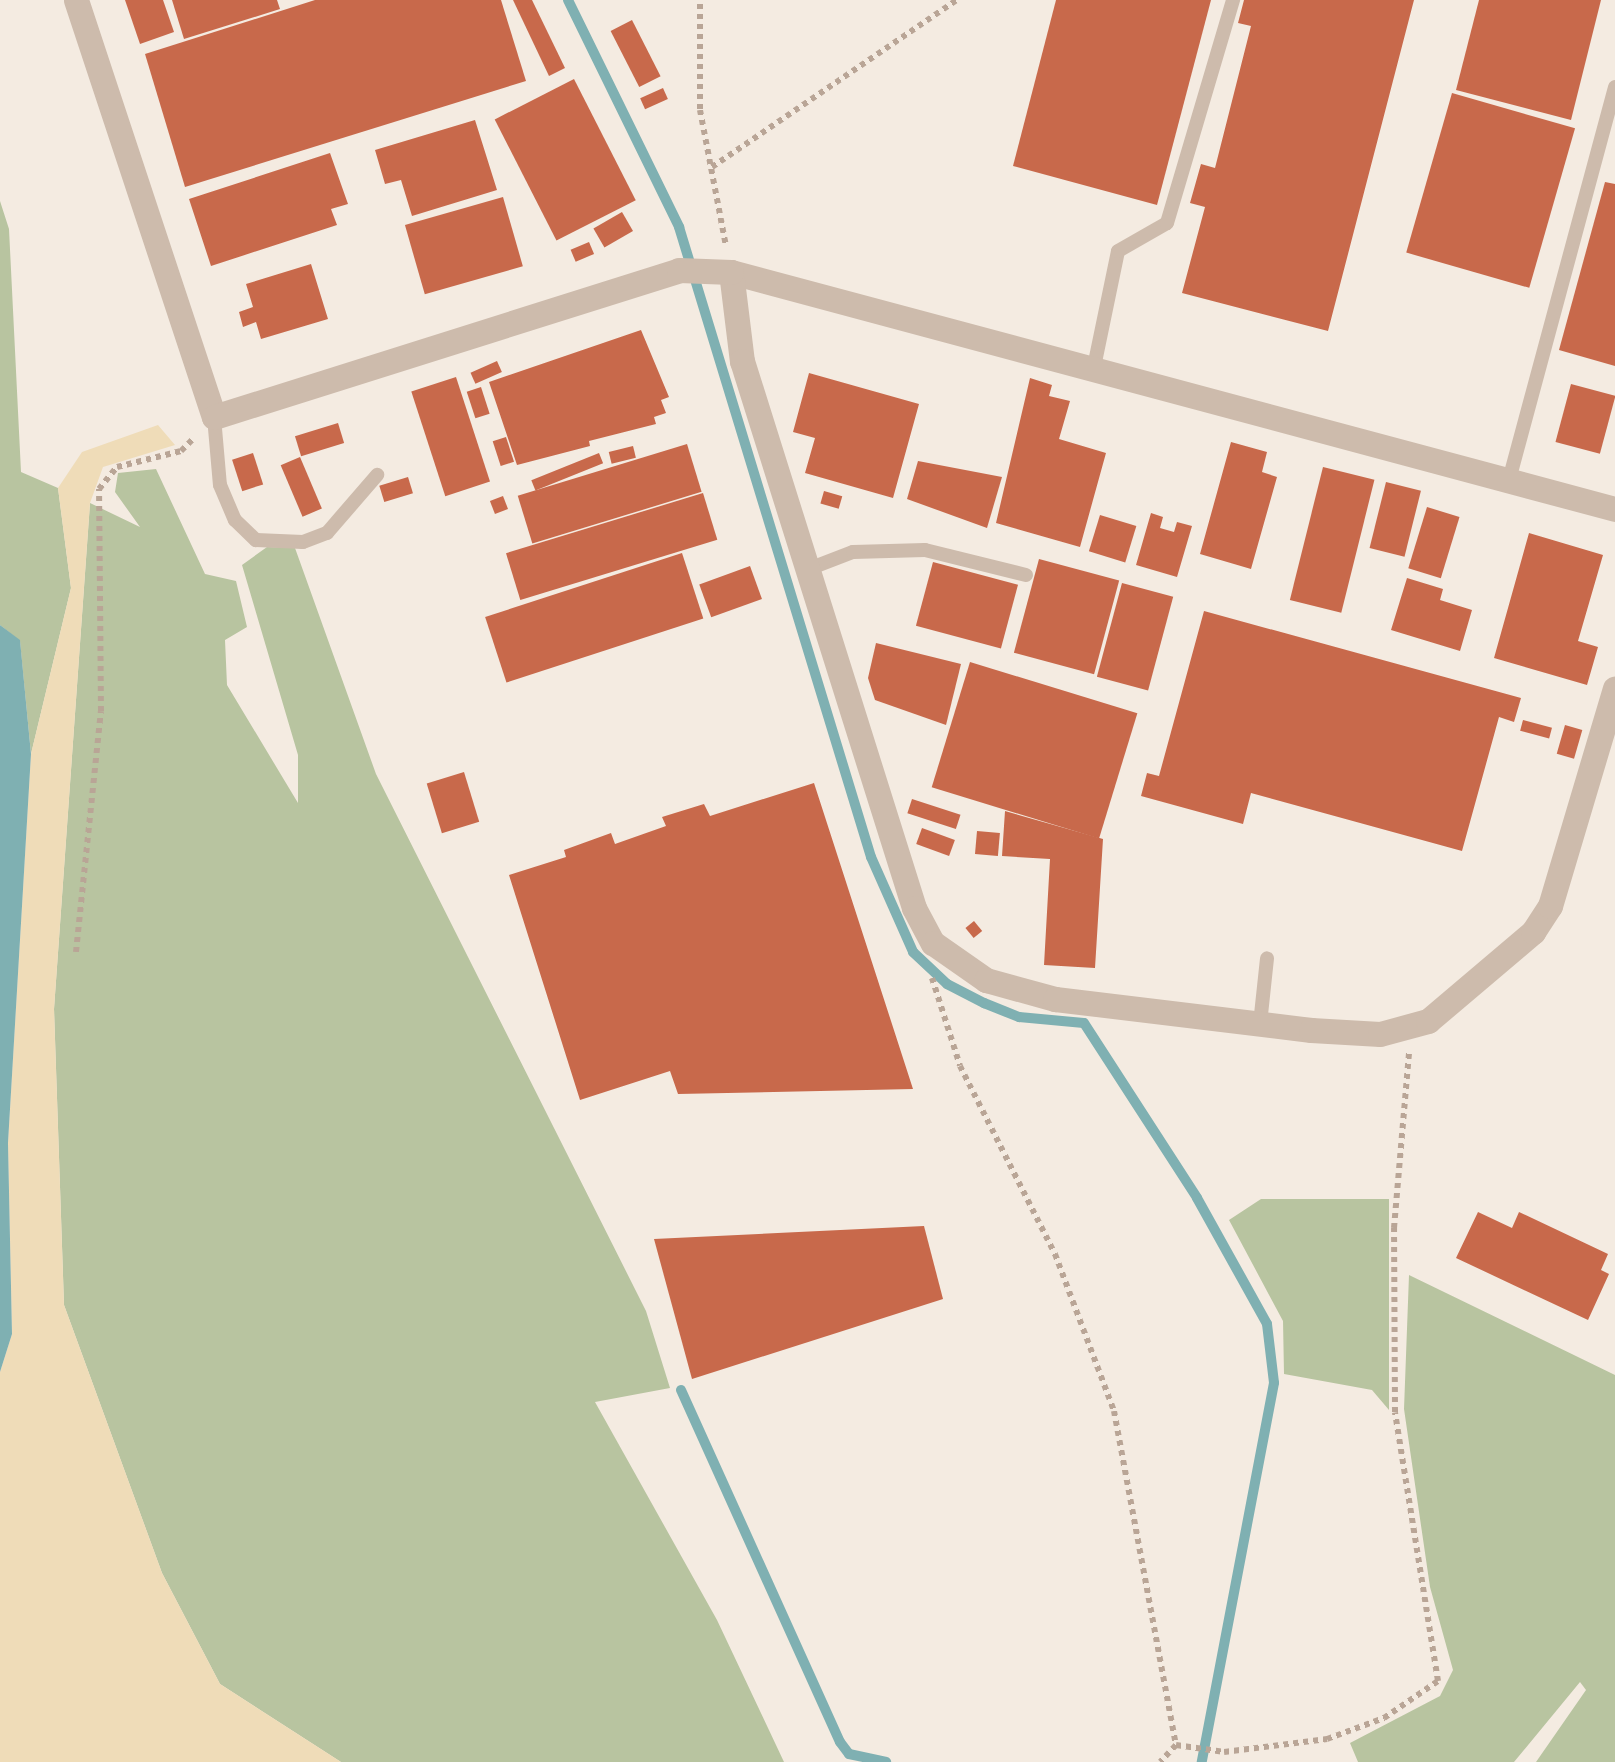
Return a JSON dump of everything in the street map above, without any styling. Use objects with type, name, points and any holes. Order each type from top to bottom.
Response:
[{"type":"street","points":[[76,0],[214,417],[688,268],[732,272],[1615,509]]},
{"type":"street","points":[[732,272],[742,361],[882,819],[933,943],[986,980],[1056,1000],[1260,1024],[1380,1034],[1428,1021],[1472,988],[1533,932],[1550,906],[1615,688]]},
{"type":"lane","points":[[1094,367],[1118,251],[1167,224],[1232,0]]},
{"type":"lane","points":[[1509,480],[1615,86]]},
{"type":"lane","points":[[214,417],[220,485],[234,520],[256,540],[303,542],[326,533],[377,475]]},
{"type":"lane","points":[[806,570],[853,552],[926,550],[1026,575]]},
{"type":"lane","points":[[1260,1024],[1267,958]]},
{"type":"path","points":[[712,167],[957,0]]},
{"type":"path","points":[[700,4],[697,72],[732,272]]},
{"type":"path","points":[[76,952],[102,710],[99,489],[117,467],[181,452],[214,417]]},
{"type":"path","points":[[932,985],[960,1066],[1055,1254],[1114,1411],[1176,1744]]},
{"type":"path","points":[[1176,1744],[1212,1750],[1327,1739],[1409,1705],[1438,1681],[1396,1412],[1394,1228],[1410,1079],[1408,1026]]},
{"type":"path","points":[[1160,1762],[1176,1744]]},
{"type":"green space","points":[[0,201],[9,229],[21,472],[58,488],[71,588],[31,754],[20,641],[0,625]]},
{"type":"green space","points":[[156,469],[205,574],[236,581],[247,627],[225,640],[227,685],[298,803],[298,755],[242,565],[267,547],[295,548],[376,774],[646,1311],[670,1388],[595,1402],[717,1620],[784,1762],[341,1762],[220,1684],[162,1573],[64,1305],[54,1009],[90,503],[140,527],[115,492],[118,473]]},
{"type":"green space","points":[[1261,1199],[1389,1199],[1389,1410],[1372,1390],[1284,1374],[1283,1321],[1229,1220]]},
{"type":"green space","points":[[1409,1275],[1615,1375],[1615,1762],[1536,1762],[1586,1690],[1580,1682],[1514,1762],[1358,1762],[1350,1743],[1440,1696],[1453,1670],[1430,1587],[1404,1409]]},
{"type":"sand","points":[[158,425],[175,445],[103,467],[90,503],[54,1009],[64,1305],[162,1573],[220,1684],[341,1762],[0,1762],[0,1372],[12,1334],[8,1143],[31,754],[71,588],[58,488],[82,452]]},
{"type":"water","points":[[0,625],[20,640],[31,754],[8,1143],[12,1334],[0,1372]]},
{"type":"building","points":[[125,0],[163,0],[174,32],[140,44]]},
{"type":"building","points":[[172,0],[277,0],[280,9],[184,39]]},
{"type":"building","points":[[315,0],[501,0],[526,81],[185,187],[145,54]]},
{"type":"building","points":[[513,0],[532,0],[565,68],[549,76]]},
{"type":"building","points":[[1056,0],[1211,0],[1157,205],[1013,166]]},
{"type":"building","points":[[1244,0],[1414,0],[1328,331],[1182,293],[1205,207],[1190,203],[1201,164],[1215,168],[1251,26],[1238,23]]},
{"type":"building","points":[[1479,0],[1601,0],[1571,120],[1456,90]]},
{"type":"building","points":[[632,20],[661,76],[639,87],[611,31]]},
{"type":"building","points":[[574,79],[636,200],[556,241],[495,119]]},
{"type":"building","points":[[663,88],[668,99],[645,109],[640,98]]},
{"type":"building","points":[[1452,93],[1575,128],[1529,288],[1406,253]]},
{"type":"building","points":[[475,120],[497,190],[412,216],[401,180],[385,184],[375,150]]},
{"type":"building","points":[[330,153],[348,204],[331,209],[337,225],[211,266],[189,199]]},
{"type":"building","points":[[1605,182],[1615,184],[1615,366],[1559,350]]},
{"type":"building","points":[[503,197],[523,266],[425,294],[405,225]]},
{"type":"building","points":[[622,212],[633,231],[604,248],[593,228]]},
{"type":"building","points":[[589,242],[594,254],[576,262],[571,250]]},
{"type":"building","points":[[311,264],[328,319],[261,339],[256,322],[243,327],[239,312],[253,307],[246,284]]},
{"type":"building","points":[[641,330],[669,397],[661,400],[666,413],[654,417],[656,424],[517,465],[489,382]]},
{"type":"building","points":[[497,361],[502,372],[475,384],[471,373]]},
{"type":"building","points":[[809,373],[919,404],[893,498],[805,473],[815,438],[793,432]]},
{"type":"building","points":[[456,377],[490,482],[445,496],[411,392]]},
{"type":"building","points":[[1030,378],[1052,385],[1049,396],[1070,401],[1059,439],[1106,453],[1080,547],[996,523]]},
{"type":"building","points":[[1571,384],[1615,396],[1600,454],[1555,442]]},
{"type":"building","points":[[481,387],[490,414],[475,418],[467,392]]},
{"type":"building","points":[[338,423],[344,443],[301,456],[295,436]]},
{"type":"building","points":[[506,437],[514,462],[501,466],[493,441]]},
{"type":"building","points":[[1231,442],[1267,452],[1262,472],[1277,477],[1251,569],[1200,554]]},
{"type":"building","points":[[687,444],[702,492],[532,544],[518,496]]},
{"type":"building","points":[[633,446],[636,458],[612,464],[609,452]]},
{"type":"building","points":[[253,453],[263,484],[242,491],[232,460]]},
{"type":"building","points":[[599,453],[603,463],[535,491],[531,480]]},
{"type":"building","points":[[300,457],[322,509],[303,517],[281,465]]},
{"type":"building","points":[[918,461],[1002,477],[987,528],[907,499]]},
{"type":"building","points":[[1323,467],[1374,480],[1341,613],[1290,600]]},
{"type":"building","points":[[408,477],[413,493],[384,502],[379,486]]},
{"type":"building","points":[[1386,482],[1421,491],[1404,557],[1370,548]]},
{"type":"building","points":[[824,491],[842,496],[839,509],[820,503]]},
{"type":"building","points":[[703,493],[717,540],[520,600],[506,553]]},
{"type":"building","points":[[503,496],[508,509],[495,514],[490,501]]},
{"type":"building","points":[[1427,507],[1460,517],[1441,578],[1408,568]]},
{"type":"building","points":[[1151,513],[1163,517],[1160,528],[1174,532],[1177,522],[1192,526],[1177,577],[1136,565]]},
{"type":"building","points":[[1100,515],[1136,526],[1125,562],[1089,551]]},
{"type":"building","points":[[1529,533],[1603,555],[1578,641],[1598,647],[1587,685],[1494,658]]},
{"type":"building","points":[[682,553],[703,619],[506,683],[485,617]]},
{"type":"building","points":[[1039,559],[1119,580],[1094,674],[1014,653]]},
{"type":"building","points":[[933,562],[1018,585],[1001,649],[916,626]]},
{"type":"building","points":[[750,566],[762,599],[711,617],[699,584]]},
{"type":"building","points":[[1407,578],[1443,589],[1440,600],[1472,610],[1460,651],[1391,630]]},
{"type":"building","points":[[1122,583],[1173,597],[1148,690],[1097,677]]},
{"type":"building","points":[[1204,611],[1521,698],[1514,722],[1499,717],[1462,851],[1251,793],[1243,824],[1141,796],[1147,773],[1159,776]]},
{"type":"building","points":[[876,643],[961,664],[946,725],[875,700],[868,678]]},
{"type":"building","points":[[970,662],[1137,713],[1099,838],[932,787]]},
{"type":"building","points":[[1523,720],[1552,728],[1549,738],[1520,731]]},
{"type":"building","points":[[1565,725],[1582,730],[1574,759],[1557,754]]},
{"type":"building","points":[[464,772],[479,822],[442,833],[427,783]]},
{"type":"building","points":[[814,783],[913,1089],[678,1094],[670,1071],[580,1100],[509,875],[566,857],[564,850],[611,833],[615,844],[666,826],[662,817],[704,804],[710,816]]},
{"type":"building","points":[[912,799],[961,815],[956,829],[907,813]]},
{"type":"building","points":[[1005,811],[1103,839],[1095,968],[1044,965],[1050,859],[1002,856]]},
{"type":"building","points":[[922,828],[955,840],[949,856],[916,844]]},
{"type":"building","points":[[977,831],[1000,833],[998,856],[975,854]]},
{"type":"building","points":[[974,921],[982,931],[974,938],[965,928]]},
{"type":"building","points":[[1478,1212],[1512,1228],[1519,1212],[1608,1254],[1601,1270],[1609,1274],[1588,1320],[1456,1258]]},
{"type":"building","points":[[924,1226],[943,1299],[692,1379],[654,1239]]},
{"type":"waterway","points":[[568,0],[679,227],[871,857],[913,952],[947,984],[984,1003],[1019,1017],[1084,1023],[1197,1198],[1267,1324],[1274,1383],[1202,1762]]},
{"type":"waterway","points":[[681,1390],[840,1742],[849,1754],[886,1762]]}]
